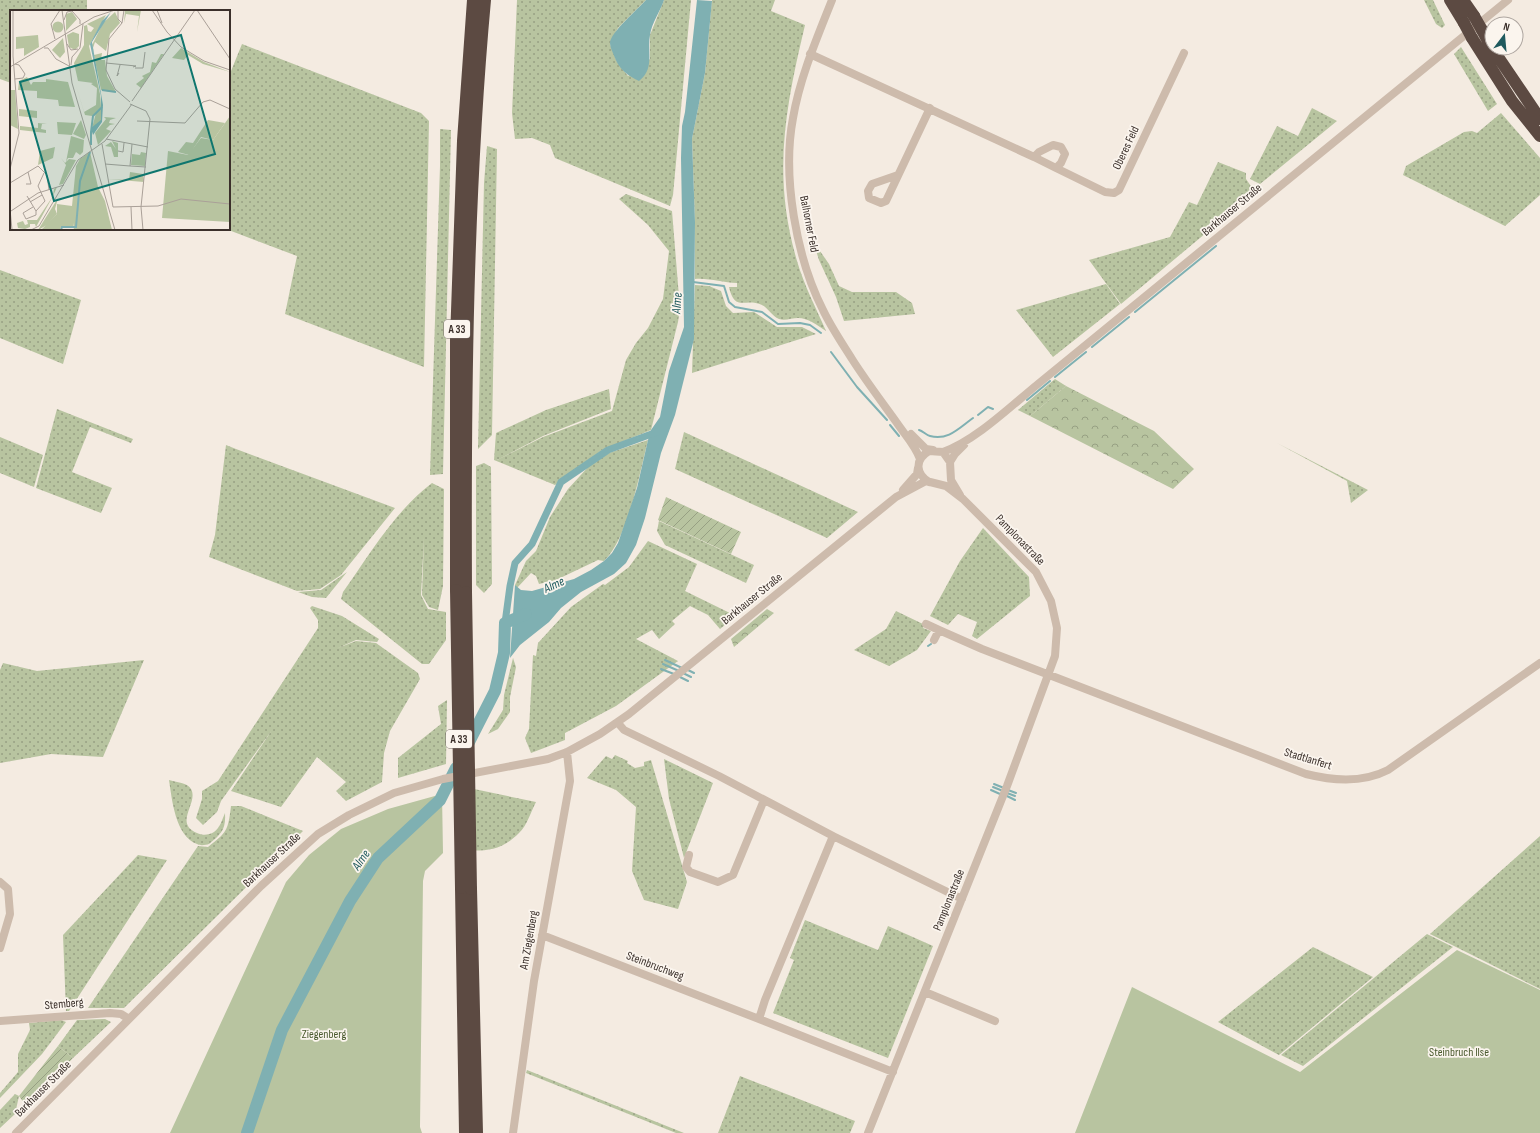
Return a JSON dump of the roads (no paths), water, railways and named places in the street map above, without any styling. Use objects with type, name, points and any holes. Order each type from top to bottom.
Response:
[{"type":"highway","points":[[1450,0],[1469,20]]},
{"type":"highway","points":[[1454,0],[1469,20],[1540,136]]},
{"type":"highway","points":[[1465,0],[1469,20]]},
{"type":"highway","name":"A 33","points":[[461,591],[466,474],[473,184],[482,1]]},
{"type":"highway","name":"A 33","points":[[465,1133],[466,889],[461,591],[455,486],[456,340],[463,141],[482,1]]},
{"type":"highway","points":[[1477,34],[1484,41]]},
{"type":"highway","points":[[1496,56],[1515,94],[1540,119]]},
{"type":"highway","name":"A 33","points":[[466,889],[477,1133]]},
{"type":"street","name":"Balhorner Feld","points":[[832,0],[810,54],[793,118],[789,164],[791,205],[804,261],[822,309],[861,374],[890,411],[917,450],[920,458]]},
{"type":"street","name":"Barkhauser Straße","points":[[943,452],[952,449],[971,437],[1049,376],[1508,0]]},
{"type":"street","name":"Oberes Feld","points":[[810,54],[930,108],[1105,192],[1114,193],[1119,190],[1184,53]]},
{"type":"street","points":[[898,175],[930,108]]},
{"type":"street","points":[[1034,157],[1044,149],[1053,145],[1059,146],[1063,150],[1065,157],[1056,168]]},
{"type":"street","name":"Balhorner Feld","points":[[890,411],[922,446],[926,449],[933,450]]},
{"type":"street","name":"Barkhauser Straße","points":[[950,467],[971,437]]},
{"type":"street","points":[[933,450],[943,452],[950,467],[951,480],[963,499],[946,486],[933,483],[922,477],[918,468],[920,458],[933,450]]},
{"type":"street","points":[[933,483],[947,477],[950,467]]},
{"type":"street","name":"Barkhauser Straße","points":[[901,494],[917,474],[918,468]]},
{"type":"street","name":"Barkhauser Straße","points":[[16,1133],[261,886],[318,834],[349,814],[394,792],[443,779],[548,759],[567,752],[618,722],[901,494],[923,482],[933,483]]},
{"type":"street","name":"Pamplonastraße","points":[[868,1133],[962,900],[1055,656],[1057,628],[1052,600],[1036,572],[963,499]]},
{"type":"street","points":[[926,624],[1049,675]]},
{"type":"street","points":[[934,640],[939,630]]},
{"type":"street","name":"Stadtlanfert","points":[[1049,675],[1306,774],[1335,780],[1348,780],[1378,775],[1388,770],[1540,663]]},
{"type":"street","points":[[618,722],[624,730],[962,900]]},
{"type":"street","name":"Am Ziegenberg","points":[[513,1133],[519,1083],[542,935],[570,781],[567,752]]},
{"type":"street","points":[[689,855],[686,867],[690,872],[718,882],[733,875],[764,800]]},
{"type":"street","points":[[759,1019],[765,1000],[833,836]]},
{"type":"street","points":[[0,882],[8,889],[10,914],[0,948]]},
{"type":"street","name":"Steinbruchweg","points":[[542,935],[893,1072]]},
{"type":"street","points":[[925,992],[995,1021]]},
{"type":"street","name":"Stemberg","points":[[0,1021],[110,1012],[121,1014],[129,1019]]},
{"type":"water","points":[[646,0],[664,0],[651,30],[649,41],[649,65],[644,76],[639,81],[621,69],[610,43],[614,33],[619,27]]},
{"type":"water","points":[[697,0],[712,1],[705,73],[692,139],[695,222],[694,339],[675,415],[661,453],[645,518],[636,545],[626,563],[614,574],[581,592],[561,608],[549,622],[520,645],[510,658],[515,585],[521,590],[532,591],[574,579],[591,570],[612,553],[618,543],[637,488],[651,430],[660,417],[669,371],[684,327],[681,158],[682,126],[685,112]]},
{"type":"waterway","points":[[1135,312],[1216,246]]},
{"type":"waterway","points":[[693,282],[724,286],[729,302],[735,307],[762,312],[778,324],[800,323],[810,325],[821,333]]},
{"type":"waterway","points":[[1092,347],[1129,317]]},
{"type":"waterway","points":[[831,352],[857,387],[887,420]]},
{"type":"waterway","points":[[1055,377],[1086,352]]},
{"type":"waterway","points":[[1027,400],[1050,381]]},
{"type":"waterway","points":[[978,415],[988,407],[993,409]]},
{"type":"waterway","points":[[919,430],[930,436],[942,437],[953,433],[973,418]]},
{"type":"waterway","points":[[890,425],[899,436]]},
{"type":"waterway","points":[[505,623],[515,563],[532,544],[561,482],[608,450],[657,432]]},
{"type":"waterway","name":"Alme","points":[[467,746],[495,691],[504,653],[505,623],[526,614]]},
{"type":"waterway","points":[[665,660],[682,668]]},
{"type":"waterway","points":[[663,664],[679,671]]},
{"type":"waterway","points":[[661,669],[674,674]]},
{"type":"waterway","points":[[688,670],[694,673]]},
{"type":"waterway","points":[[683,673],[691,677]]},
{"type":"waterway","points":[[678,676],[688,681]]},
{"type":"waterway","name":"Alme","points":[[247,1133],[282,1030],[350,901],[378,858],[440,800],[456,768]]},
{"type":"waterway","points":[[994,784],[1004,788]]},
{"type":"waterway","points":[[993,787],[1003,791]]},
{"type":"waterway","points":[[991,790],[1000,794]]},
{"type":"waterway","points":[[1008,790],[1016,793]]},
{"type":"waterway","points":[[1007,793],[1015,796]]},
{"type":"waterway","points":[[1005,795],[1015,800]]},
{"type":"park label","name":"Ziegenberg","points":[[324,1034]]},
{"type":"park label","name":"Steinbruch Ilse","points":[[1459,1052]]}]
